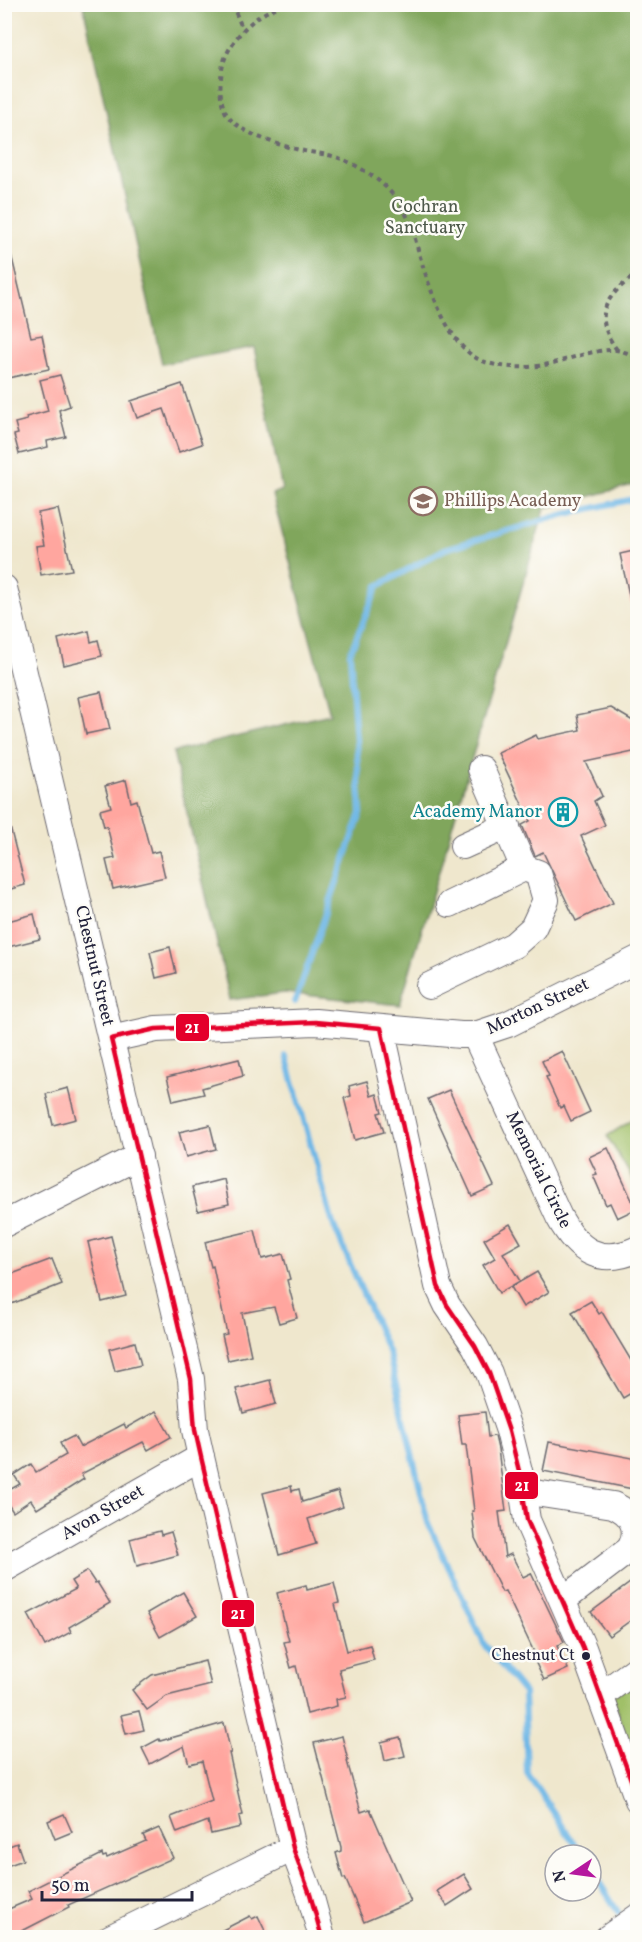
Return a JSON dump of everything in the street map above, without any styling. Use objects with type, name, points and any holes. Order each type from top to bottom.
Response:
[{"type":"street","name":"Chestnut Street","points":[[4,588],[9,638],[111,1040],[191,1379],[195,1430],[201,1457],[294,1848],[322,1938]]},
{"type":"street","points":[[481,769],[524,868]]},
{"type":"street","points":[[463,846],[507,826]]},
{"type":"street","points":[[429,986],[514,945],[533,928],[546,900],[538,873],[524,868],[450,904]]},
{"type":"street","name":"Morton Street","points":[[111,1040],[156,1029],[315,1022],[475,1035],[508,1024],[638,959]]},
{"type":"street","points":[[381,1028],[438,1286],[447,1305],[475,1346],[489,1373],[509,1431],[527,1520],[563,1600],[638,1800]]},
{"type":"street","name":"Memorial Circle","points":[[475,1035],[559,1217],[572,1239],[586,1251],[597,1254],[621,1254],[638,1249]]},
{"type":"street","points":[[4,1224],[139,1156]]},
{"type":"street","name":"Avon Street","points":[[4,1569],[201,1457]]},
{"type":"street","points":[[522,1491],[613,1505],[624,1511],[632,1521],[634,1536],[630,1549],[563,1600]]},
{"type":"street","points":[[600,1696],[638,1668]]},
{"type":"street","points":[[110,1938],[294,1848]]},
{"type":"street","points":[[608,1938],[638,1917]]},
{"type":"path","points":[[232,4],[243,30]]},
{"type":"path","points":[[284,4],[260,16],[243,30],[222,65],[220,87],[225,112],[237,125],[265,140],[286,147],[338,157],[383,183],[409,217],[421,261],[442,315],[455,338],[477,358],[499,366],[524,367],[548,365],[590,353],[616,350],[638,357]]},
{"type":"path","points":[[616,350],[606,336],[603,322],[606,303],[619,287],[638,273]]},
{"type":"green space","name":"Cochran Sanctuary","points":[[83,5],[637,5],[637,484],[545,508],[400,1005],[284,993],[230,1000],[173,752],[330,714],[272,494],[282,490],[254,347],[162,364]]},
{"type":"green space","points":[[637,1117],[637,1186],[607,1136]]},
{"type":"green space","points":[[637,1678],[637,1767],[612,1697]]},
{"type":"building","points":[[10,250],[31,337],[42,335],[49,369],[8,378],[4,371],[4,251]]},
{"type":"building","points":[[60,375],[70,406],[59,410],[66,437],[47,441],[48,447],[19,454],[14,435],[18,434],[15,423],[27,420],[26,417],[48,411],[40,380]]},
{"type":"building","points":[[182,384],[202,444],[179,452],[164,409],[137,418],[131,401]]},
{"type":"building","points":[[58,509],[72,570],[41,575],[36,546],[44,545],[38,513]]},
{"type":"building","points":[[638,550],[638,603],[631,604],[620,554]]},
{"type":"building","points":[[89,631],[91,642],[98,640],[102,656],[64,665],[58,639]]},
{"type":"building","points":[[101,692],[110,729],[86,734],[78,697]]},
{"type":"building","name":"Academy Manor","points":[[611,708],[638,724],[638,751],[586,762],[602,796],[594,801],[605,825],[581,836],[613,903],[576,921],[543,852],[535,856],[522,825],[530,821],[498,753],[536,735],[538,739],[580,730],[577,715]]},
{"type":"building","points":[[126,780],[131,802],[137,800],[151,853],[159,851],[165,877],[113,889],[106,860],[115,858],[107,826],[104,827],[100,810],[111,807],[105,786]]},
{"type":"building","points":[[4,827],[10,827],[25,885],[4,891]]},
{"type":"building","points":[[34,914],[40,939],[4,948],[4,922]]},
{"type":"building","points":[[170,947],[176,973],[156,978],[150,952]]},
{"type":"building","points":[[562,1051],[590,1112],[571,1121],[564,1106],[560,1108],[546,1077],[549,1076],[542,1061]]},
{"type":"building","points":[[239,1059],[243,1076],[202,1088],[204,1094],[173,1101],[167,1077]]},
{"type":"building","points":[[367,1081],[371,1096],[377,1094],[382,1112],[378,1113],[384,1132],[355,1140],[344,1098],[351,1096],[349,1086]]},
{"type":"building","points":[[68,1088],[76,1119],[53,1125],[46,1094]]},
{"type":"building","points":[[449,1090],[494,1186],[472,1196],[428,1099]]},
{"type":"building","points":[[210,1125],[216,1149],[186,1157],[179,1132]]},
{"type":"building","points":[[608,1148],[636,1209],[617,1218],[610,1203],[606,1205],[593,1175],[597,1174],[589,1157]]},
{"type":"building","points":[[224,1179],[229,1204],[198,1211],[192,1187]]},
{"type":"building","points":[[510,1224],[521,1243],[503,1253],[520,1281],[499,1293],[483,1265],[495,1258],[484,1239]]},
{"type":"building","points":[[255,1230],[262,1259],[283,1254],[297,1318],[279,1323],[274,1307],[242,1313],[251,1355],[228,1360],[222,1335],[227,1334],[213,1266],[211,1267],[205,1242]]},
{"type":"building","points":[[111,1236],[126,1296],[102,1302],[88,1242]]},
{"type":"building","points":[[52,1259],[62,1284],[4,1307],[4,1277]]},
{"type":"building","points":[[537,1272],[549,1292],[523,1307],[511,1287]]},
{"type":"building","points":[[591,1301],[599,1314],[602,1312],[638,1372],[638,1389],[623,1398],[572,1312]]},
{"type":"building","points":[[135,1342],[141,1365],[115,1371],[109,1349]]},
{"type":"building","points":[[270,1380],[276,1404],[243,1413],[236,1389]]},
{"type":"building","points":[[156,1411],[171,1437],[148,1450],[143,1442],[81,1474],[84,1479],[37,1509],[31,1500],[13,1512],[4,1498],[4,1493],[20,1484],[14,1475],[31,1464],[36,1472],[66,1455],[60,1443],[74,1436],[80,1447],[124,1424],[126,1428]]},
{"type":"building","points":[[485,1412],[488,1437],[495,1436],[498,1449],[506,1511],[499,1512],[505,1557],[511,1554],[523,1577],[531,1573],[564,1642],[557,1646],[568,1669],[544,1680],[531,1653],[534,1652],[505,1591],[502,1592],[475,1538],[466,1445],[462,1445],[458,1415]]},
{"type":"building","points":[[549,1442],[638,1459],[638,1490],[543,1471]]},
{"type":"building","points":[[291,1486],[292,1491],[299,1489],[302,1502],[338,1491],[343,1507],[308,1519],[316,1544],[279,1555],[263,1493]]},
{"type":"building","points":[[160,1531],[161,1535],[171,1532],[178,1555],[137,1566],[130,1539]]},
{"type":"building","points":[[87,1571],[110,1603],[69,1627],[71,1632],[45,1646],[28,1614],[76,1589],[71,1581]]},
{"type":"building","points":[[638,1577],[638,1615],[609,1636],[591,1612]]},
{"type":"building","points":[[334,1583],[339,1603],[335,1604],[347,1651],[370,1645],[374,1660],[339,1669],[346,1697],[336,1699],[337,1706],[307,1714],[296,1666],[291,1668],[284,1642],[289,1641],[277,1593],[306,1585],[307,1590]]},
{"type":"building","points":[[183,1592],[197,1616],[160,1637],[147,1613]]},
{"type":"building","points":[[205,1661],[211,1685],[167,1696],[147,1710],[132,1690],[152,1675]]},
{"type":"building","points":[[139,1711],[144,1730],[126,1734],[121,1715]]},
{"type":"building","points":[[224,1723],[243,1815],[239,1816],[241,1827],[211,1834],[208,1821],[177,1833],[171,1817],[212,1801],[202,1761],[189,1764],[184,1746],[150,1764],[142,1748],[159,1739],[160,1741]]},
{"type":"building","points":[[342,1736],[361,1812],[370,1809],[411,1902],[364,1922],[345,1878],[343,1879],[336,1853],[341,1851],[341,1847],[314,1743]]},
{"type":"building","points":[[400,1737],[405,1756],[385,1761],[381,1742]]},
{"type":"building","points":[[64,1814],[72,1832],[55,1839],[48,1821]]},
{"type":"building","points":[[159,1828],[173,1858],[68,1905],[69,1907],[4,1938],[4,1911],[32,1899],[28,1891],[102,1854],[107,1858],[146,1841],[143,1835]]},
{"type":"building","points":[[17,1843],[23,1860],[4,1867],[4,1848]]},
{"type":"building","points":[[464,1874],[473,1889],[447,1906],[437,1891]]},
{"type":"building","points":[[250,1916],[252,1919],[258,1916],[266,1933],[258,1938],[207,1938]]},
{"type":"waterway","points":[[295,1002],[361,813],[350,653],[378,586],[445,549],[562,515],[638,498]]},
{"type":"waterway","points":[[286,1056],[333,1224],[389,1354],[428,1523],[484,1644],[524,1693],[527,1773],[574,1843]]},
{"type":"waterway","points":[[603,1888],[618,1912]]},
{"type":"transit line","name":"21","points":[[322,1938],[310,1894],[293,1848],[201,1457],[195,1430],[191,1379],[111,1039],[156,1029],[315,1022],[381,1028],[438,1286],[447,1305],[475,1346],[489,1373],[509,1431],[520,1475],[527,1520],[583,1648],[638,1799]]},
{"type":"place","name":"Phillips Academy","points":[[423,501]]},
{"type":"place","name":"Academy Manor","points":[[563,812]]},
{"type":"place","name":"Chestnut Ct","points":[[586,1656]]}]
